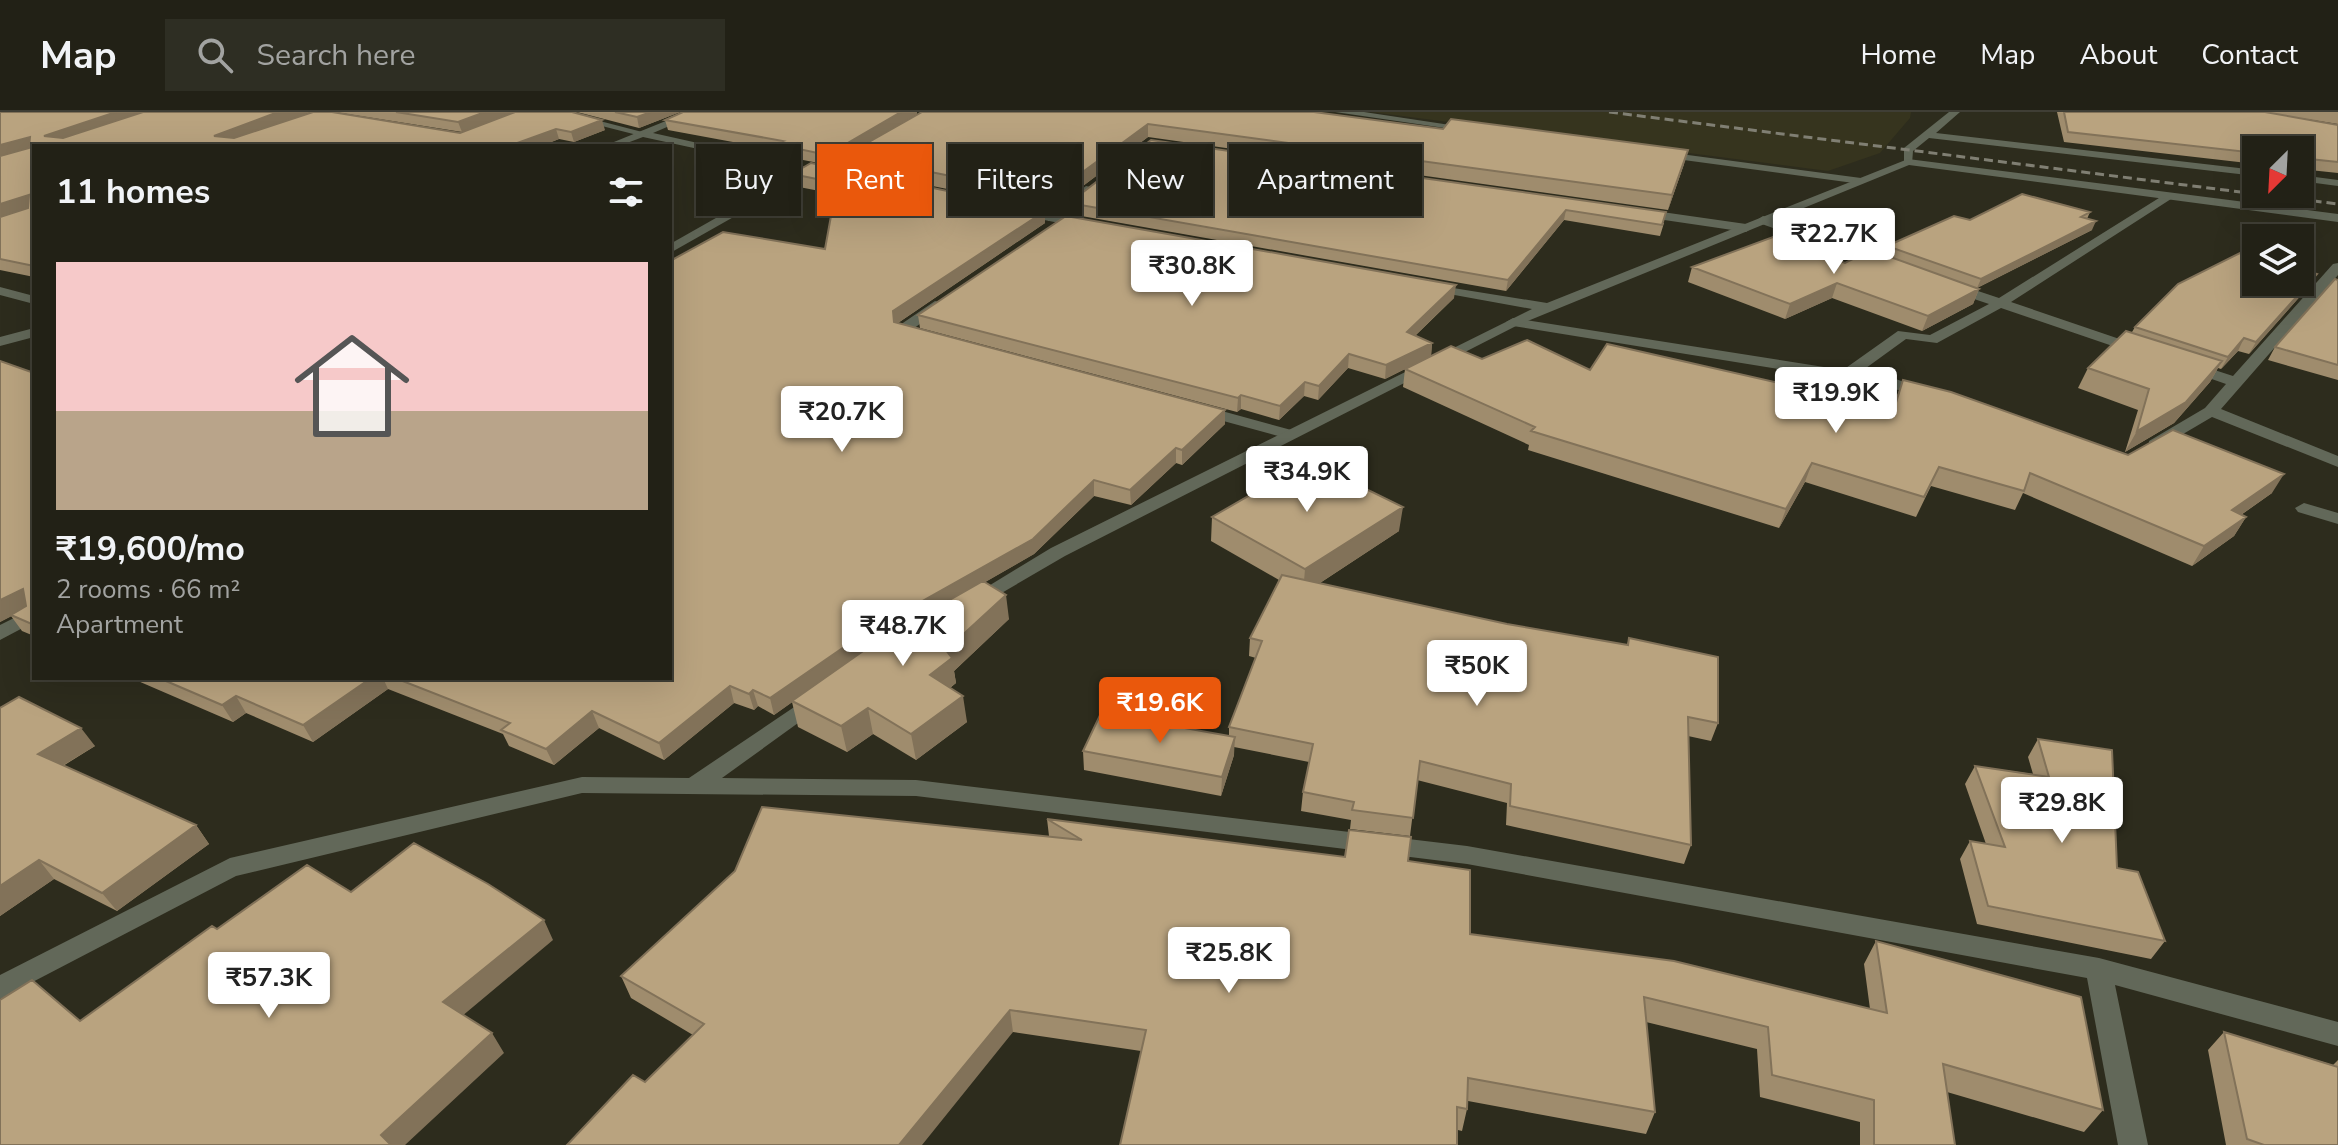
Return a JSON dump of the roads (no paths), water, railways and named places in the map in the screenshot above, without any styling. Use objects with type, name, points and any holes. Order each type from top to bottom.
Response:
[{"type":"street","points":[[552,112],[817,171]]},
{"type":"street","points":[[615,144],[697,112]]},
{"type":"street","points":[[1340,112],[1482,131]]},
{"type":"street","points":[[1908,162],[1908,150],[1955,112]]},
{"type":"street","points":[[1926,135],[2242,171]]},
{"type":"street","points":[[1640,152],[1861,181]]},
{"type":"street","points":[[965,606],[1058,552],[1513,322],[1908,162],[2338,218]]},
{"type":"street","points":[[672,248],[809,170]]},
{"type":"street","points":[[2314,180],[2338,183]]},
{"type":"street","points":[[1056,223],[1098,182]]},
{"type":"street","points":[[1513,322],[1846,375],[1903,334],[1932,340],[1999,304],[2167,197]]},
{"type":"street","points":[[1620,210],[1746,228]]},
{"type":"street","points":[[1032,216],[1056,223],[1095,226]]},
{"type":"street","points":[[1763,220],[1896,268]]},
{"type":"street","points":[[2145,450],[2211,411],[2338,267]]},
{"type":"street","points":[[1408,282],[1549,308]]},
{"type":"street","points":[[1940,283],[2162,357]]},
{"type":"street","points":[[0,291],[32,299]]},
{"type":"street","points":[[931,338],[902,330],[951,296]]},
{"type":"street","points":[[0,342],[32,333]]},
{"type":"street","points":[[2177,362],[2236,382]]},
{"type":"street","points":[[1855,369],[1943,401]]},
{"type":"street","points":[[1185,406],[1289,434]]},
{"type":"street","points":[[2211,411],[2338,462]]},
{"type":"street","points":[[2304,508],[2338,519]]},
{"type":"street","points":[[0,634],[32,615]]},
{"type":"street","points":[[694,786],[834,687]]},
{"type":"street","points":[[0,988],[230,868],[582,785],[916,788],[1467,855],[2099,969],[2338,1034]]},
{"type":"street","points":[[2099,969],[2133,1145]]},
{"type":"railway","points":[[1609,112],[2242,192]]},
{"type":"railway","points":[[2314,201],[2338,204]]}]
